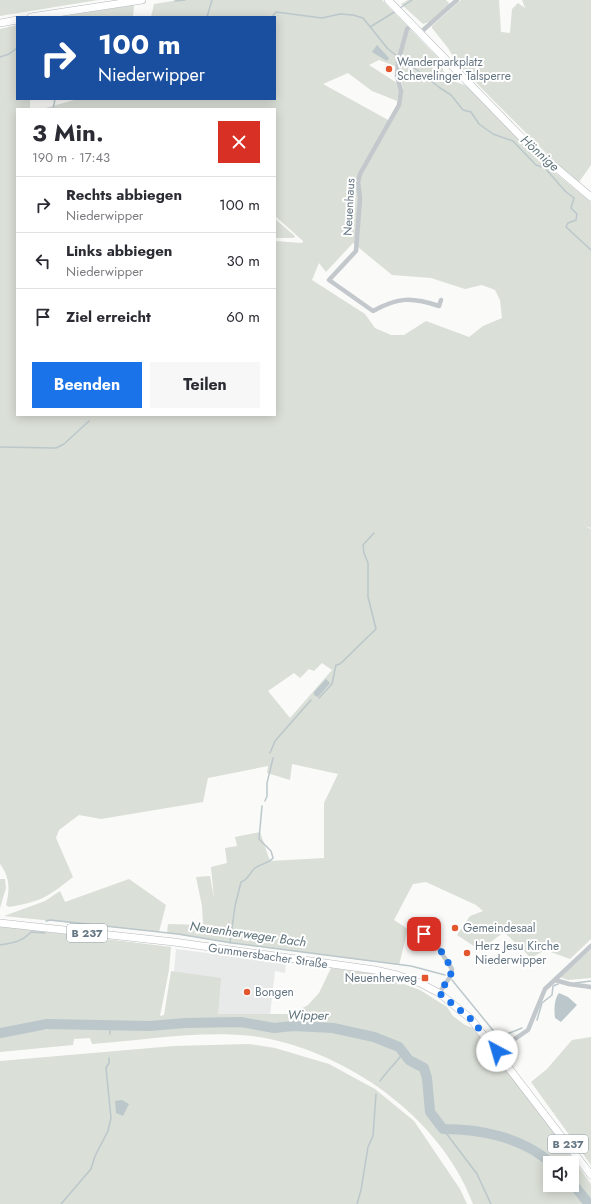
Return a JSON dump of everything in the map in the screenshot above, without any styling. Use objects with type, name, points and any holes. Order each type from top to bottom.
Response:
[{"type":"main road","points":[[38,16],[142,0]]},
{"type":"main road","points":[[388,0],[421,32],[528,144],[591,198]]},
{"type":"main road","points":[[0,23],[16,20]]},
{"type":"main road","name":"Gummersbacher Straße","points":[[0,923],[174,942],[375,970],[411,979],[439,993],[471,1019],[591,1175]]},
{"type":"street","points":[[421,32],[457,0]]},
{"type":"street","name":"Neuenhaus","points":[[413,24],[407,29],[398,62],[397,76],[401,91],[399,105],[359,178],[360,198],[356,251],[329,280],[373,311],[398,299],[419,299],[439,306],[441,300]]},
{"type":"street","points":[[420,932],[438,946],[452,969],[450,977],[439,993]]},
{"type":"street","points":[[497,1051],[528,1030],[545,989],[591,946]]},
{"type":"street","points":[[555,980],[569,984],[591,987]]},
{"type":"shaded area","points":[[0,0],[98,0],[0,16]]},
{"type":"shaded area","points":[[178,0],[382,0],[439,59],[444,72],[456,82],[467,86],[536,157],[591,202],[591,528],[585,526],[591,529],[591,939],[570,959],[545,950],[531,958],[504,932],[480,950],[457,935],[470,916],[483,911],[476,905],[426,882],[413,884],[394,920],[408,929],[399,965],[167,933],[168,924],[203,925],[202,906],[196,877],[210,876],[214,898],[211,867],[227,863],[225,848],[237,846],[235,837],[260,832],[270,861],[324,858],[324,803],[338,774],[292,764],[290,780],[267,773],[268,766],[208,778],[203,802],[101,819],[79,815],[59,830],[56,838],[73,877],[50,894],[36,901],[9,907],[6,905],[8,884],[6,874],[0,864],[0,29],[16,25],[16,100],[30,100],[30,108],[16,108],[16,416],[276,416],[276,241],[302,243],[303,241],[276,217],[276,108],[46,108],[74,100],[276,100],[276,16],[151,16],[154,4]],"holes":[[[379,60],[400,68],[403,92],[390,121],[323,84],[348,73],[372,91],[397,101],[399,92],[397,83],[369,65]],[[353,243],[392,275],[431,278],[465,289],[482,285],[495,290],[500,300],[502,318],[483,326],[469,337],[426,321],[404,335],[391,335],[375,328],[365,314],[312,280],[319,263],[326,272]],[[322,663],[332,670],[290,718],[268,691],[294,673],[300,678],[309,669],[314,671]]]},
{"type":"shaded area","points":[[408,0],[446,0],[450,4],[432,21],[423,24],[401,4]]},
{"type":"shaded area","points":[[461,0],[499,0],[501,32],[510,33],[512,9],[518,3],[525,8],[522,0],[591,0],[591,165],[579,182],[558,165],[457,63],[448,48],[432,28],[432,26]]},
{"type":"shaded area","points":[[134,5],[133,16],[65,16]]},
{"type":"shaded area","points":[[377,45],[389,58],[387,61],[372,52]]},
{"type":"shaded area","points":[[276,220],[295,236],[294,238],[276,238]]},
{"type":"shaded area","points":[[326,679],[330,683],[318,697],[314,695],[314,692]]},
{"type":"shaded area","points":[[0,879],[5,879],[6,888],[0,908]]},
{"type":"shaded area","points":[[129,879],[166,905],[159,932],[4,916],[45,901],[60,891],[65,902]]},
{"type":"shaded area","points":[[0,926],[171,947],[169,970],[160,1016],[164,1015],[171,971],[221,978],[218,1014],[292,1014],[308,1005],[319,993],[331,968],[377,974],[420,990],[447,1007],[453,1016],[465,1025],[473,1028],[522,1088],[571,1156],[548,1156],[525,1143],[504,1135],[452,1125],[454,1132],[466,1132],[490,1136],[513,1145],[536,1157],[543,1161],[543,1192],[574,1192],[583,1204],[473,1204],[458,1172],[438,1143],[413,1116],[385,1092],[353,1071],[320,1055],[286,1043],[252,1036],[214,1034],[173,1036],[92,1044],[90,1038],[74,1039],[73,1045],[0,1052],[0,1036],[99,1022],[64,1020],[0,1031]]},
{"type":"shaded area","points":[[176,949],[286,963],[285,973],[275,971],[270,1015],[217,1014],[174,971]]},
{"type":"shaded area","points":[[591,949],[591,978],[568,980],[560,977]]},
{"type":"shaded area","points":[[559,993],[568,997],[577,1005],[561,1022],[555,1018],[555,1002]]},
{"type":"shaded area","points":[[591,1037],[591,1165],[531,1082],[547,1069],[572,1040]]},
{"type":"shaded area","points":[[249,1044],[275,1048],[329,1064],[375,1089],[414,1121],[460,1189],[467,1204],[0,1204],[0,1061],[174,1046]]},
{"type":"shaded area","points":[[122,1100],[129,1104],[123,1116],[116,1113],[115,1101]]},
{"type":"shaded area","points":[[579,1167],[591,1184],[591,1200],[579,1185]]},
{"type":"waterway","points":[[175,1],[185,0]]},
{"type":"waterway","points":[[207,16],[212,0]]},
{"type":"waterway","points":[[400,8],[412,0]]},
{"type":"waterway","points":[[370,27],[396,11]]},
{"type":"waterway","name":"Hönnige","points":[[273,16],[276,12],[322,18],[340,14],[353,15],[363,18],[388,49],[451,95],[463,110],[471,112],[479,124],[493,134],[513,141],[536,165],[545,168],[565,191],[574,198],[571,208],[577,214],[576,220],[568,223],[566,227],[591,250]]},
{"type":"waterway","name":"Hönnige","points":[[0,57],[9,54],[16,49]]},
{"type":"waterway","points":[[53,108],[55,100]]},
{"type":"waterway","points":[[0,447],[56,448],[64,444],[89,421]]},
{"type":"waterway","points":[[319,698],[332,684],[336,665],[340,664],[376,629],[368,597],[368,563],[363,545],[374,533]]},
{"type":"waterway","points":[[270,753],[275,741],[311,700]]},
{"type":"waterway","points":[[265,801],[267,796],[267,783],[273,758]]},
{"type":"waterway","points":[[230,943],[235,906],[241,882],[247,878],[256,867],[269,862],[273,858],[271,851],[259,839],[262,806]]},
{"type":"waterway","name":"Neuenherweger Bach","points":[[46,921],[50,920],[178,934],[232,943],[411,966],[445,975]]},
{"type":"waterway","name":"Neuenherweger Bach","points":[[0,945],[13,943],[31,932],[45,933]]},
{"type":"waterway","name":"Neuenherweger Bach","points":[[452,980],[496,1034],[507,1034],[522,1028]]},
{"type":"waterway","name":"Neuenherweger Bach","points":[[575,983],[591,981]]},
{"type":"waterway","name":"Neuenherweger Bach","points":[[537,1020],[542,1003],[552,995],[553,986],[558,984]]},
{"type":"waterway","name":"Wipper","points":[[0,1033],[47,1024],[150,1026],[185,1023],[241,1022],[274,1028],[293,1026],[333,1028],[374,1037],[399,1047],[409,1060],[424,1068],[427,1078],[430,1112],[443,1129],[457,1129],[500,1136],[527,1147],[543,1156]]},
{"type":"waterway","points":[[110,1025],[110,1034]]},
{"type":"waterway","points":[[380,1081],[403,1053]]},
{"type":"waterway","points":[[61,1204],[91,1169],[95,1156],[108,1131],[111,1118],[106,1068],[109,1063],[109,1058]]},
{"type":"waterway","points":[[357,1204],[361,1190],[368,1147],[373,1136],[376,1094]]},
{"type":"waterway","points":[[443,1129],[477,1174],[491,1204]]},
{"type":"waterway","name":"Wipper","points":[[579,1192],[589,1204]]},
{"type":"place","name":"Wanderparkplatz Schevelinger Talsperre","points":[[389,69]]},
{"type":"place","name":"Gemeindesaal","points":[[455,928]]},
{"type":"place","name":"Herz Jesu Kirche Niederwipper","points":[[467,953]]},
{"type":"place","name":"Neuenherweg","points":[[425,978]]},
{"type":"place","name":"Bongen","points":[[247,992]]},
{"type":"route","points":[[424,934],[438,946],[441,954],[450,964],[452,969],[450,977],[439,993],[471,1019],[497,1051]]}]
